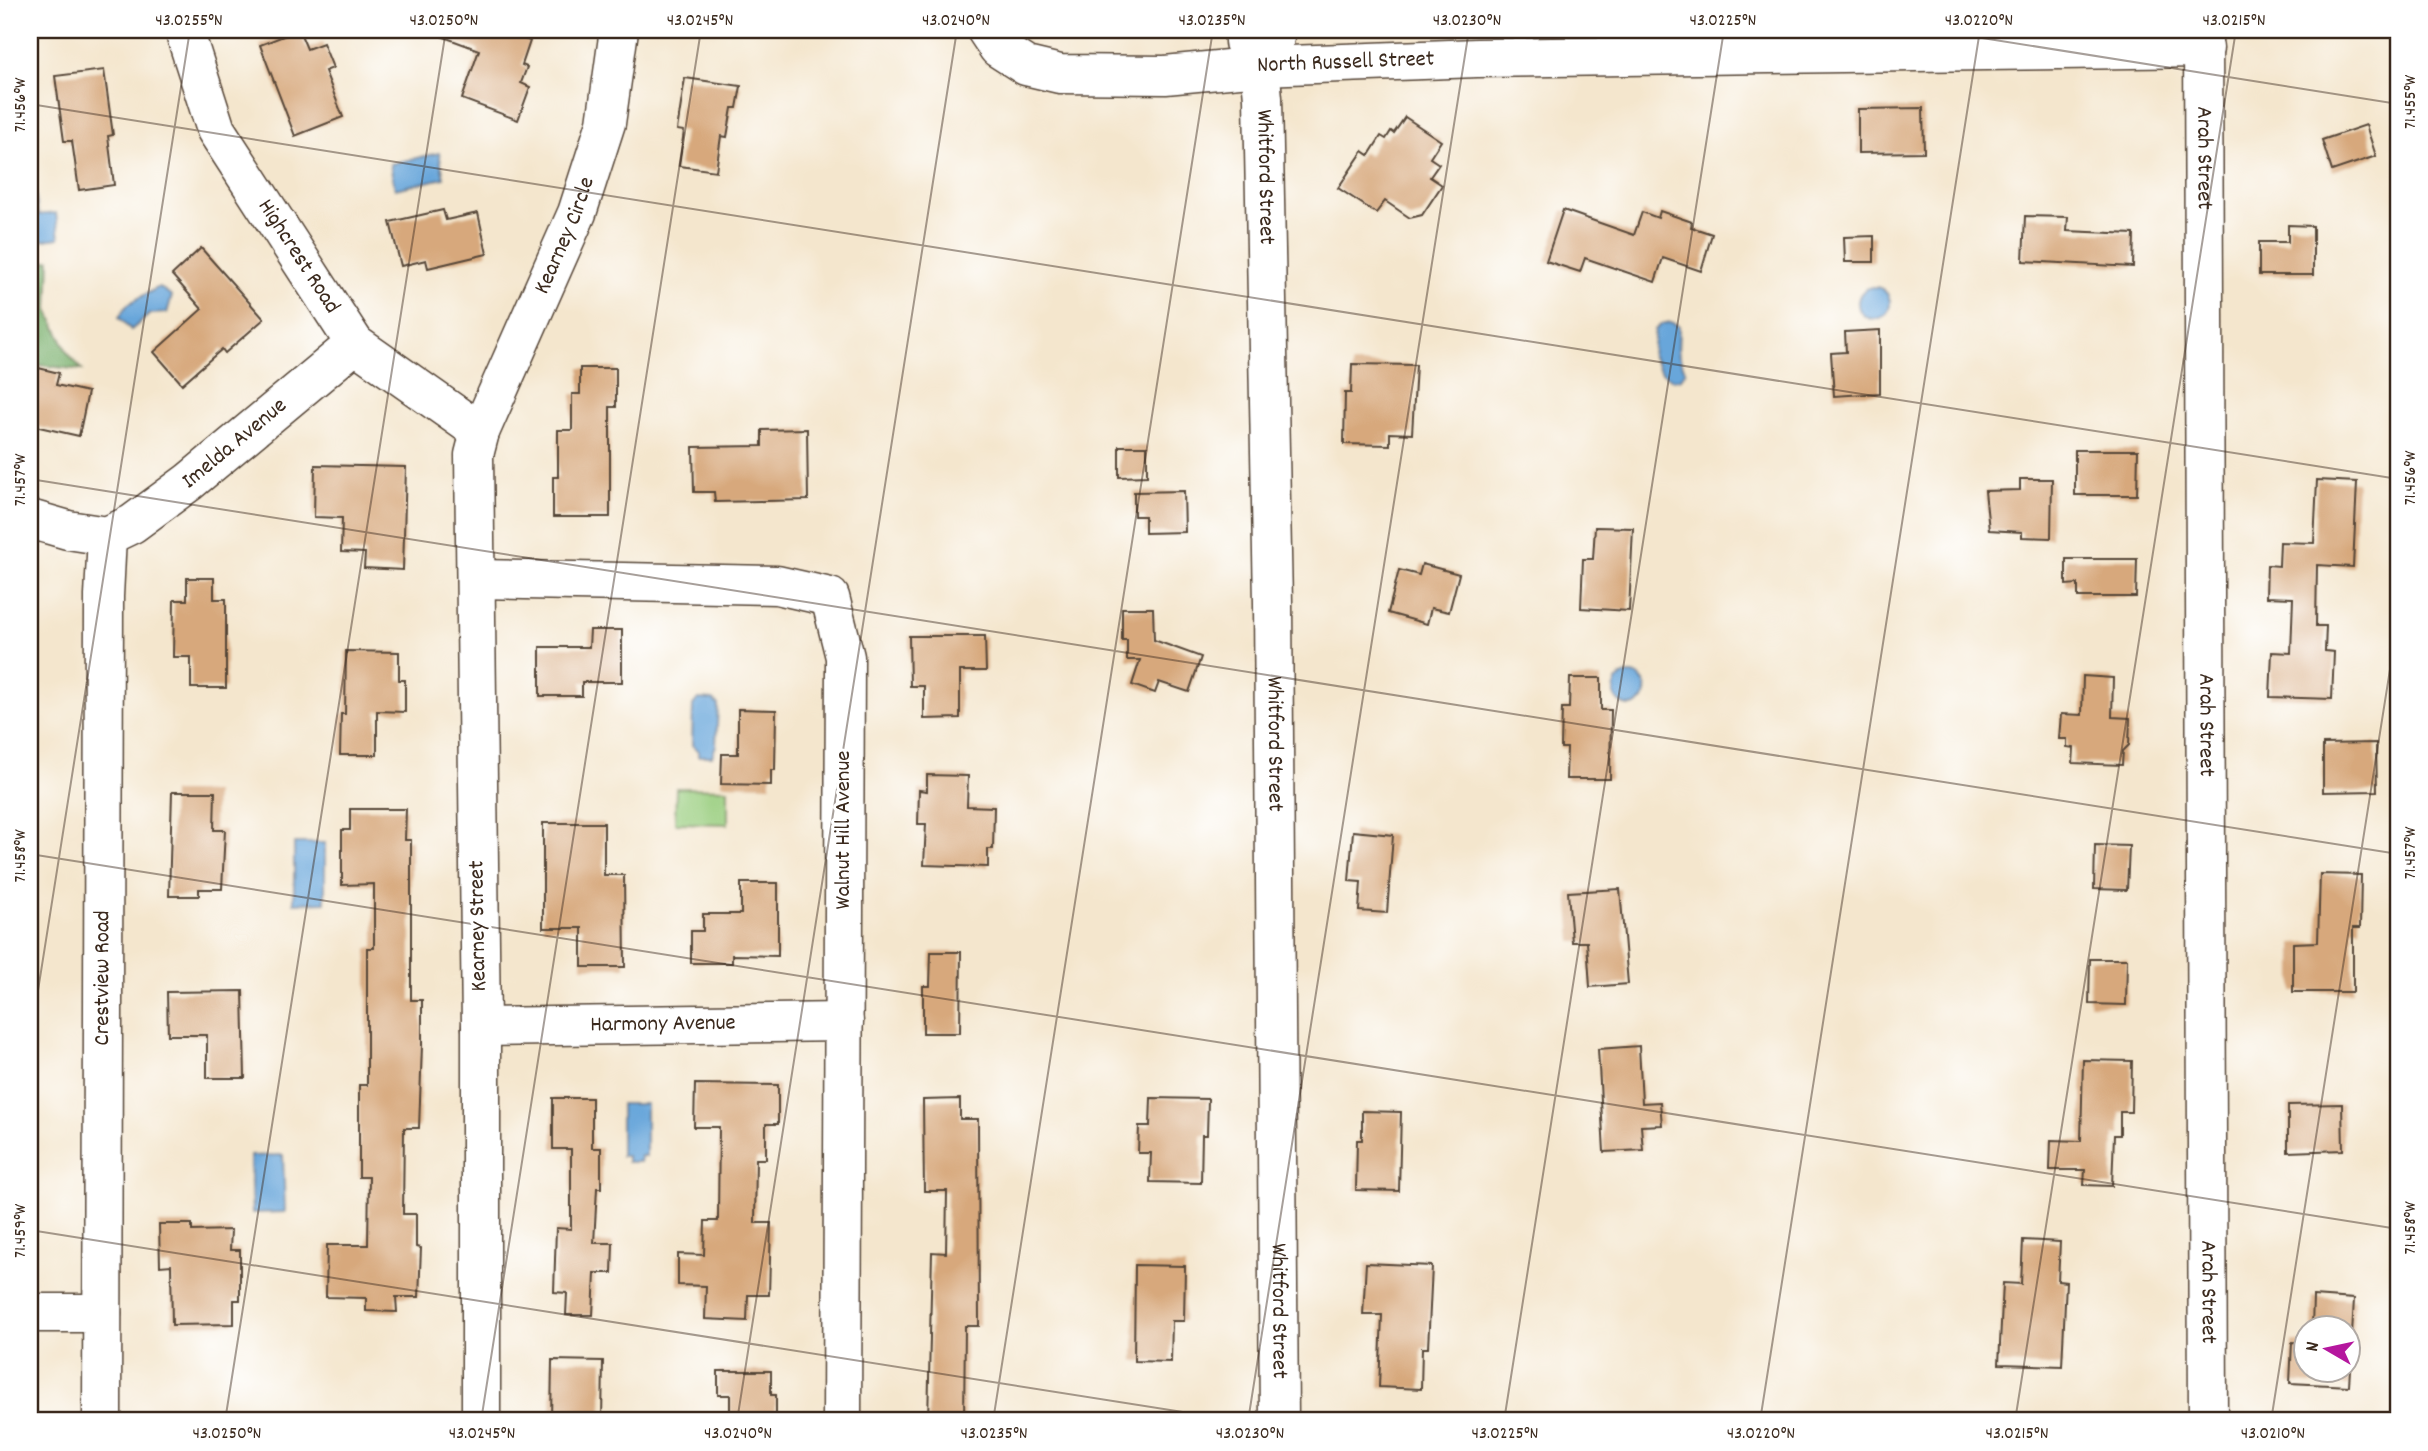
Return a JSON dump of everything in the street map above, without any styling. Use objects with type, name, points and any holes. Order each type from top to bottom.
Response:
[{"type":"street","name":"Highcrest Road","points":[[184,30],[215,130],[355,344],[480,432]]},
{"type":"street","name":"Kearney Circle","points":[[480,432],[577,213],[606,123],[620,30]]},
{"type":"street","name":"Whitford Street","points":[[1244,30],[1244,42],[1260,66],[1264,98],[1273,589],[1279,1421]]},
{"type":"street","points":[[1260,66],[1274,43],[1276,30]]},
{"type":"street","name":"North Russell Street","points":[[992,39],[1026,66],[1060,74],[1165,75],[1260,66],[2203,39]]},
{"type":"street","name":"Arah Street","points":[[2203,39],[2208,1421]]},
{"type":"street","name":"Imelda Avenue","points":[[107,536],[132,524],[189,482],[355,344]]},
{"type":"street","name":"Kearney Street","points":[[480,432],[472,483],[476,579],[481,1027],[481,1421]]},
{"type":"street","points":[[30,519],[68,530],[107,536]]},
{"type":"street","name":"Crestview Road","points":[[102,1421],[107,536]]},
{"type":"street","name":"Walnut Hill Avenue","points":[[476,579],[777,585],[830,597],[845,657],[842,1421]]},
{"type":"street","name":"Harmony Avenue","points":[[481,1027],[844,1022]]},
{"type":"street","points":[[30,1313],[102,1313]]},
{"type":"green space","points":[[50,260],[48,309],[67,352],[82,370],[30,364],[30,264]]},
{"type":"green space","points":[[676,788],[728,789],[728,824],[675,823]]},
{"type":"water","points":[[439,153],[444,178],[395,189],[390,164]]},
{"type":"water","points":[[30,183],[34,183],[38,215],[56,213],[59,238],[30,242]]},
{"type":"water","points":[[159,287],[172,296],[167,313],[150,314],[131,330],[119,317],[128,304]]},
{"type":"water","points":[[1874,287],[1885,292],[1890,303],[1885,314],[1874,319],[1863,314],[1858,303],[1863,292]]},
{"type":"water","points":[[1671,322],[1679,326],[1678,353],[1685,371],[1681,378],[1674,380],[1661,372],[1652,355],[1655,330],[1661,324]]},
{"type":"water","points":[[1630,674],[1642,678],[1646,690],[1642,702],[1630,706],[1618,702],[1614,690],[1618,678]]},
{"type":"water","points":[[698,699],[713,700],[718,705],[716,745],[712,756],[698,756],[698,750],[692,745],[693,705]]},
{"type":"water","points":[[294,843],[325,843],[325,902],[294,903]]},
{"type":"water","points":[[621,1104],[646,1104],[646,1156],[641,1156],[640,1162],[627,1162],[627,1156],[621,1156]]},
{"type":"water","points":[[283,1155],[285,1212],[252,1213],[250,1156]]},
{"type":"building","points":[[299,30],[307,49],[323,43],[333,68],[325,71],[343,117],[295,136],[260,45]]},
{"type":"building","points":[[433,30],[499,30],[530,41],[522,65],[527,67],[521,83],[530,87],[518,120],[462,99],[479,50],[433,33]]},
{"type":"building","points":[[104,70],[113,135],[108,136],[114,185],[79,190],[72,141],[64,141],[55,76]]},
{"type":"building","points":[[685,78],[741,86],[737,108],[732,108],[727,137],[721,136],[716,171],[679,166],[684,131],[677,130]]},
{"type":"building","points":[[1923,108],[1924,152],[1858,153],[1858,109]]},
{"type":"building","points":[[1405,117],[1441,141],[1430,158],[1439,164],[1430,177],[1442,185],[1422,215],[1410,218],[1385,201],[1376,213],[1338,188],[1363,151],[1369,155],[1381,136],[1386,139],[1391,131],[1394,133]]},
{"type":"building","points":[[2366,125],[2376,156],[2332,171],[2322,140]]},
{"type":"building","points":[[443,210],[446,220],[478,213],[487,254],[428,268],[426,260],[401,266],[390,222]]},
{"type":"building","points":[[1563,210],[1634,235],[1642,212],[1658,218],[1660,211],[1692,222],[1691,227],[1712,234],[1701,271],[1663,258],[1655,282],[1585,258],[1580,272],[1546,261]]},
{"type":"building","points":[[2025,216],[2068,217],[2067,231],[2134,234],[2133,267],[2023,261]]},
{"type":"building","points":[[2288,225],[2313,226],[2313,275],[2259,275],[2259,242],[2288,242]]},
{"type":"building","points":[[1874,236],[1874,262],[1845,262],[1844,237]]},
{"type":"building","points":[[201,248],[264,319],[225,353],[222,349],[182,384],[154,352],[202,309],[172,275]]},
{"type":"building","points":[[1880,330],[1880,393],[1834,396],[1831,353],[1846,352],[1845,332]]},
{"type":"building","points":[[1352,364],[1416,365],[1412,434],[1390,433],[1390,445],[1344,444],[1345,393],[1351,393]]},
{"type":"building","points":[[30,366],[59,373],[56,385],[88,392],[79,436],[30,425]]},
{"type":"building","points":[[580,368],[616,368],[616,407],[610,407],[610,517],[553,517],[553,477],[558,477],[558,430],[572,430],[572,394],[580,394]]},
{"type":"building","points":[[807,429],[808,500],[715,502],[714,492],[694,492],[693,447],[762,446],[762,430]]},
{"type":"building","points":[[1119,446],[1147,446],[1147,476],[1119,477]]},
{"type":"building","points":[[2075,450],[2138,450],[2137,495],[2075,495]]},
{"type":"building","points":[[315,465],[406,467],[403,570],[364,568],[365,553],[341,552],[342,518],[314,517]]},
{"type":"building","points":[[2020,479],[2052,479],[2051,538],[2022,537],[2022,532],[1989,530],[1985,491],[2020,490]]},
{"type":"building","points":[[2317,480],[2357,482],[2353,567],[2317,565],[2316,626],[2326,626],[2325,651],[2334,652],[2332,699],[2270,697],[2272,652],[2291,653],[2293,598],[2266,597],[2267,565],[2279,566],[2280,542],[2314,543]]},
{"type":"building","points":[[1184,491],[1185,532],[1145,533],[1145,516],[1134,516],[1134,492]]},
{"type":"building","points":[[1595,527],[1633,528],[1629,611],[1581,608],[1583,559],[1593,559]]},
{"type":"building","points":[[2066,559],[2137,559],[2136,597],[2078,597],[2078,584],[2066,585]]},
{"type":"building","points":[[1422,564],[1459,574],[1449,612],[1431,608],[1427,624],[1388,613],[1399,570],[1419,575]]},
{"type":"building","points":[[187,578],[214,578],[214,599],[226,599],[226,688],[191,688],[191,657],[173,657],[174,600],[187,600]]},
{"type":"building","points":[[1122,608],[1153,608],[1154,640],[1201,657],[1189,692],[1159,682],[1155,693],[1132,685],[1140,660],[1127,660],[1127,640],[1122,640]]},
{"type":"building","points":[[590,630],[622,630],[622,682],[582,682],[582,696],[540,696],[540,647],[589,647]]},
{"type":"building","points":[[909,636],[985,636],[986,671],[960,671],[960,718],[924,719],[924,686],[910,686]]},
{"type":"building","points":[[346,651],[399,652],[399,680],[405,680],[405,712],[377,711],[377,755],[340,755],[341,714],[345,714]]},
{"type":"building","points":[[2083,676],[2113,678],[2112,717],[2130,718],[2129,745],[2123,751],[2122,765],[2073,763],[2074,748],[2067,747],[2067,739],[2059,739],[2061,714],[2082,715]]},
{"type":"building","points":[[1570,678],[1601,678],[1601,710],[1611,710],[1610,779],[1566,779],[1567,748],[1561,748],[1562,708],[1569,708]]},
{"type":"building","points":[[738,709],[776,710],[775,770],[771,770],[771,785],[721,784],[722,754],[738,754]]},
{"type":"building","points":[[2376,743],[2377,791],[2323,792],[2323,744]]},
{"type":"building","points":[[927,775],[968,776],[967,806],[994,807],[993,849],[988,849],[988,867],[924,865],[926,824],[918,824],[919,790],[927,791]]},
{"type":"building","points":[[172,792],[215,792],[214,830],[225,830],[222,889],[199,889],[199,896],[169,896]]},
{"type":"building","points":[[350,809],[406,809],[405,840],[411,840],[411,1000],[422,1000],[422,1045],[419,1128],[404,1128],[403,1214],[416,1214],[416,1247],[421,1248],[419,1297],[396,1297],[397,1312],[366,1311],[366,1298],[326,1297],[327,1245],[368,1245],[369,1177],[359,1177],[359,1085],[367,1085],[367,948],[374,948],[374,884],[342,885],[342,830],[350,830]]},
{"type":"building","points":[[543,823],[604,823],[604,875],[624,875],[625,967],[582,967],[582,928],[543,928]]},
{"type":"building","points":[[1353,831],[1393,835],[1387,913],[1359,911],[1361,882],[1349,881]]},
{"type":"building","points":[[2095,845],[2129,846],[2127,890],[2094,889]]},
{"type":"building","points":[[2320,874],[2361,875],[2360,928],[2353,928],[2353,992],[2293,992],[2293,943],[2318,942]]},
{"type":"building","points":[[741,883],[778,883],[778,956],[732,955],[732,963],[691,963],[691,931],[703,931],[703,914],[741,914]]},
{"type":"building","points":[[1620,889],[1628,984],[1590,987],[1587,942],[1572,942],[1568,892]]},
{"type":"building","points":[[931,952],[961,952],[960,1033],[923,1033],[923,986],[930,986]]},
{"type":"building","points":[[2090,959],[2127,959],[2126,1005],[2089,1004]]},
{"type":"building","points":[[243,991],[245,1078],[207,1078],[207,1035],[168,1035],[167,992]]},
{"type":"building","points":[[1639,1046],[1642,1103],[1660,1102],[1662,1125],[1641,1126],[1643,1150],[1604,1152],[1598,1049]]},
{"type":"building","points":[[2083,1060],[2132,1061],[2131,1112],[2120,1112],[2120,1135],[2114,1135],[2112,1186],[2084,1185],[2085,1170],[2050,1170],[2051,1140],[2081,1141]]},
{"type":"building","points":[[695,1084],[778,1085],[778,1124],[766,1124],[766,1159],[756,1159],[755,1223],[771,1223],[769,1295],[748,1295],[747,1321],[705,1319],[706,1286],[678,1285],[678,1254],[704,1255],[705,1221],[718,1221],[719,1127],[694,1127]]},
{"type":"building","points":[[553,1098],[592,1098],[592,1148],[601,1148],[601,1188],[597,1188],[594,1243],[613,1243],[612,1273],[595,1273],[593,1315],[566,1315],[567,1293],[554,1292],[556,1228],[571,1229],[571,1149],[553,1149]]},
{"type":"building","points":[[1151,1098],[1208,1099],[1207,1135],[1202,1135],[1201,1183],[1150,1182],[1151,1153],[1138,1153],[1139,1126],[1150,1126]]},
{"type":"building","points":[[960,1099],[960,1119],[978,1119],[979,1326],[965,1326],[964,1421],[928,1421],[932,1252],[946,1253],[947,1191],[924,1191],[923,1100]]},
{"type":"building","points":[[2342,1104],[2343,1150],[2288,1152],[2288,1105]]},
{"type":"building","points":[[1362,1111],[1401,1112],[1399,1191],[1356,1190],[1357,1140],[1362,1140]]},
{"type":"building","points":[[159,1224],[192,1224],[192,1231],[231,1230],[230,1250],[240,1250],[240,1300],[234,1300],[234,1324],[172,1325],[171,1265],[160,1266]]},
{"type":"building","points":[[2023,1240],[2060,1242],[2058,1281],[2066,1282],[2062,1366],[1999,1364],[2003,1283],[2021,1284]]},
{"type":"building","points":[[1366,1263],[1432,1266],[1428,1348],[1422,1348],[1421,1389],[1379,1387],[1382,1315],[1363,1315]]},
{"type":"building","points":[[1135,1265],[1185,1266],[1184,1321],[1172,1321],[1171,1362],[1134,1361]]},
{"type":"building","points":[[2313,1296],[2354,1299],[2353,1314],[2312,1314]]},
{"type":"building","points":[[2292,1342],[2292,1383],[2290,1383]]},
{"type":"building","points":[[552,1360],[603,1361],[602,1421],[551,1421]]},
{"type":"building","points":[[718,1371],[771,1371],[771,1395],[776,1395],[776,1421],[730,1421],[730,1395],[718,1395]]},
{"type":"building","points":[[2310,1384],[2349,1384],[2349,1386]]}]
